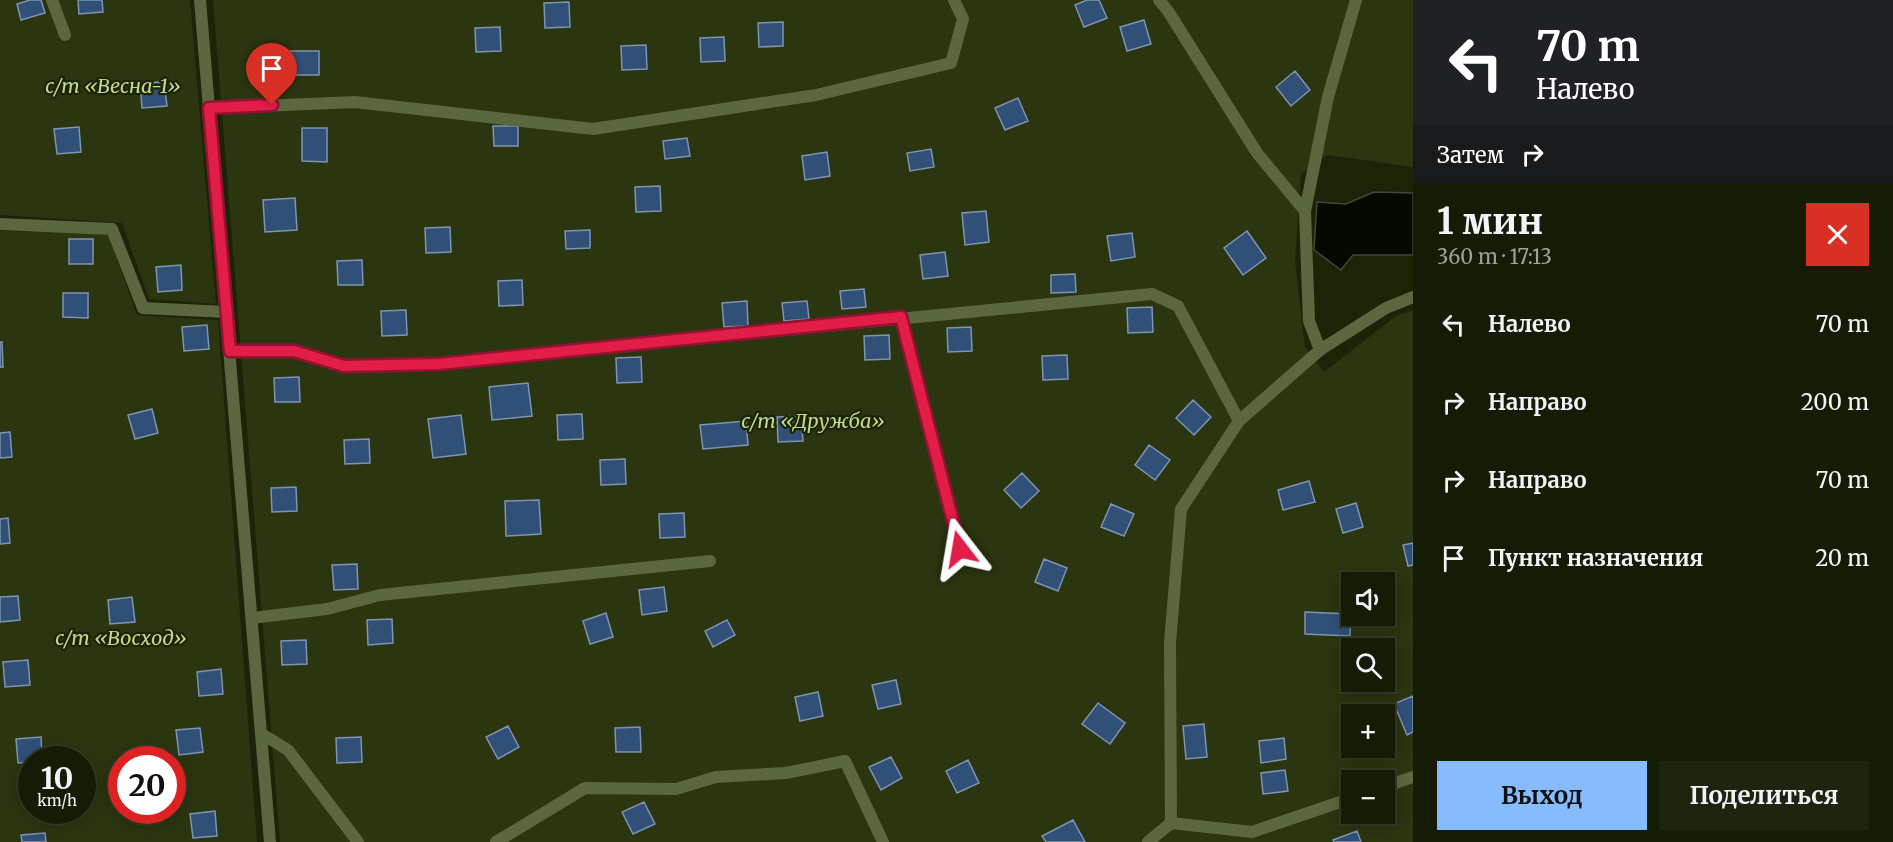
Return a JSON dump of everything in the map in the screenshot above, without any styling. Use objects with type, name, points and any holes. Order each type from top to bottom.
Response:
[{"type":"street","points":[[52,0],[65,35]]},
{"type":"street","points":[[200,0],[270,842]]},
{"type":"street","points":[[209,108],[355,102],[593,129],[816,95],[951,63],[963,19],[954,0]]},
{"type":"street","points":[[1159,0],[1257,153],[1305,211]]},
{"type":"street","points":[[1320,350],[1309,321],[1305,211],[1328,97],[1356,0]]},
{"type":"street","points":[[0,224],[112,229],[143,308],[226,312]]},
{"type":"street","points":[[230,351],[294,351],[344,366],[439,364],[1152,294],[1178,306],[1239,421]]},
{"type":"street","points":[[1171,823],[1170,644],[1181,508],[1239,421],[1320,350],[1386,308],[1413,297]]},
{"type":"street","points":[[901,317],[960,549]]},
{"type":"street","points":[[252,618],[327,609],[381,596],[710,561]]},
{"type":"street","points":[[262,735],[288,750],[358,842]]},
{"type":"street","points":[[496,842],[585,788],[676,789],[716,777],[786,773],[845,761],[883,842]]},
{"type":"street","points":[[1395,783],[1413,777]]},
{"type":"street","points":[[1148,842],[1171,823],[1254,837],[1341,802]]},
{"type":"green space","name":"с/т «Весна-1»","points":[[0,0],[190,0],[216,304],[149,299],[122,223],[0,215]]},
{"type":"green space","name":"с/т «Дружба»","points":[[213,0],[1413,0],[1413,167],[1327,155],[1301,174],[1295,262],[1305,347],[1324,372],[1396,316],[1413,310],[1413,842],[280,842]]},
{"type":"green space","name":"с/т «Восход»","points":[[0,231],[108,233],[137,315],[218,320],[257,842],[0,842]]},
{"type":"shaded area","points":[[1374,192],[1413,193],[1413,255],[1353,255],[1341,270],[1314,250],[1317,202],[1346,204]]},
{"type":"building","points":[[30,0],[41,0],[45,13],[21,20],[17,4]]},
{"type":"building","points":[[78,0],[102,0],[103,12],[79,14]]},
{"type":"building","points":[[1087,0],[1099,0],[1107,18],[1084,27],[1075,5]]},
{"type":"building","points":[[569,2],[570,27],[545,28],[544,3]]},
{"type":"building","points":[[1144,20],[1151,44],[1127,51],[1120,27]]},
{"type":"building","points":[[783,22],[783,46],[759,47],[758,23]]},
{"type":"building","points":[[500,27],[501,51],[476,52],[475,28]]},
{"type":"building","points":[[724,37],[725,61],[701,62],[700,38]]},
{"type":"building","points":[[646,45],[647,69],[622,70],[621,46]]},
{"type":"building","points":[[286,51],[319,51],[319,75],[285,75]]},
{"type":"building","points":[[1295,71],[1310,90],[1291,106],[1276,87]]},
{"type":"building","points":[[164,82],[167,106],[142,108],[140,83]]},
{"type":"building","points":[[1018,98],[1028,121],[1005,130],[995,108]]},
{"type":"building","points":[[493,126],[518,126],[518,146],[494,146]]},
{"type":"building","points":[[79,127],[81,152],[57,154],[54,129]]},
{"type":"building","points":[[302,128],[327,128],[327,162],[302,161]]},
{"type":"building","points":[[687,138],[690,156],[665,159],[663,141]]},
{"type":"building","points":[[931,149],[934,167],[910,171],[907,153]]},
{"type":"building","points":[[827,152],[830,176],[805,180],[802,156]]},
{"type":"building","points":[[660,186],[661,211],[636,212],[635,187]]},
{"type":"building","points":[[295,198],[297,230],[265,232],[263,200]]},
{"type":"building","points":[[986,211],[989,242],[965,245],[962,213]]},
{"type":"building","points":[[450,227],[451,252],[426,253],[425,228]]},
{"type":"building","points":[[590,230],[590,248],[566,249],[565,231]]},
{"type":"building","points":[[1247,231],[1266,258],[1243,275],[1224,248]]},
{"type":"building","points":[[1132,233],[1135,257],[1111,261],[1107,236]]},
{"type":"building","points":[[69,239],[93,239],[93,264],[69,264]]},
{"type":"building","points":[[945,252],[948,276],[923,279],[920,255]]},
{"type":"building","points":[[362,260],[363,285],[338,285],[337,261]]},
{"type":"building","points":[[181,265],[182,290],[158,292],[156,267]]},
{"type":"building","points":[[1075,274],[1076,292],[1051,293],[1051,275]]},
{"type":"building","points":[[522,280],[523,305],[499,306],[498,281]]},
{"type":"building","points":[[864,289],[866,307],[842,309],[840,291]]},
{"type":"building","points":[[63,293],[88,293],[88,318],[63,317]]},
{"type":"building","points":[[747,301],[748,326],[724,327],[722,303]]},
{"type":"building","points":[[807,301],[809,319],[784,321],[782,303]]},
{"type":"building","points":[[1152,307],[1153,332],[1128,333],[1127,308]]},
{"type":"building","points":[[406,310],[407,335],[382,336],[381,311]]},
{"type":"building","points":[[207,325],[209,349],[184,351],[182,327]]},
{"type":"building","points":[[971,327],[972,351],[948,352],[947,328]]},
{"type":"building","points":[[889,335],[890,359],[865,360],[864,336]]},
{"type":"building","points":[[0,342],[2,342],[3,367],[0,367]]},
{"type":"building","points":[[1067,355],[1068,379],[1043,380],[1042,356]]},
{"type":"building","points":[[641,357],[642,382],[617,383],[616,358]]},
{"type":"building","points":[[299,377],[300,402],[275,402],[274,378]]},
{"type":"building","points":[[528,383],[532,416],[492,420],[489,387]]},
{"type":"building","points":[[1193,400],[1211,417],[1194,435],[1176,418]]},
{"type":"building","points":[[152,409],[158,433],[135,439],[128,415]]},
{"type":"building","points":[[582,414],[583,439],[558,440],[557,415]]},
{"type":"building","points":[[461,415],[466,454],[433,458],[428,419]]},
{"type":"building","points":[[801,416],[803,441],[778,442],[777,417]]},
{"type":"building","points":[[746,421],[748,445],[703,449],[700,425]]},
{"type":"building","points":[[10,432],[12,457],[0,458],[0,433]]},
{"type":"building","points":[[369,439],[370,463],[345,464],[344,440]]},
{"type":"building","points":[[1149,445],[1170,460],[1155,480],[1135,465]]},
{"type":"building","points":[[625,459],[626,484],[601,485],[600,460]]},
{"type":"building","points":[[1022,473],[1039,491],[1021,508],[1004,490]]},
{"type":"building","points":[[1309,481],[1315,502],[1283,510],[1278,490]]},
{"type":"building","points":[[296,487],[297,511],[272,512],[271,488]]},
{"type":"building","points":[[539,500],[541,534],[506,536],[505,501]]},
{"type":"building","points":[[1356,503],[1363,527],[1343,533],[1336,509]]},
{"type":"building","points":[[1111,504],[1134,514],[1124,536],[1101,527]]},
{"type":"building","points":[[684,513],[685,537],[660,538],[659,514]]},
{"type":"building","points":[[8,518],[10,543],[0,544],[0,519]]},
{"type":"building","points":[[1413,543],[1413,565],[1408,566],[1403,545]]},
{"type":"building","points":[[1044,559],[1067,568],[1058,591],[1035,582]]},
{"type":"building","points":[[357,564],[358,589],[334,590],[332,565]]},
{"type":"building","points":[[664,587],[667,611],[642,615],[639,590]]},
{"type":"building","points":[[18,596],[20,620],[0,622],[0,597]]},
{"type":"building","points":[[132,597],[135,622],[110,624],[108,600]]},
{"type":"building","points":[[1305,612],[1341,614],[1341,626],[1350,626],[1350,636],[1305,634]]},
{"type":"building","points":[[606,613],[613,637],[590,644],[583,621]]},
{"type":"building","points":[[392,619],[393,643],[368,645],[367,620]]},
{"type":"building","points":[[727,620],[735,635],[713,647],[705,631]]},
{"type":"building","points":[[306,640],[307,664],[282,665],[281,641]]},
{"type":"building","points":[[28,660],[30,685],[5,687],[3,662]]},
{"type":"building","points":[[221,669],[223,694],[199,696],[197,672]]},
{"type":"building","points":[[896,680],[901,704],[878,709],[872,685]]},
{"type":"building","points":[[818,692],[823,716],[800,721],[795,697]]},
{"type":"building","points":[[1413,696],[1413,732],[1407,735],[1394,704]]},
{"type":"building","points":[[1098,703],[1125,723],[1110,744],[1082,724]]},
{"type":"building","points":[[1204,724],[1207,757],[1186,759],[1183,726]]},
{"type":"building","points":[[508,726],[519,747],[498,759],[486,737]]},
{"type":"building","points":[[640,727],[641,752],[616,752],[615,728]]},
{"type":"building","points":[[200,728],[203,752],[186,754],[186,746],[178,746],[176,730]]},
{"type":"building","points":[[41,737],[41,746],[18,746],[18,763],[16,739]]},
{"type":"building","points":[[361,737],[362,762],[337,763],[336,738]]},
{"type":"building","points":[[1284,738],[1286,759],[1261,763],[1259,741]]},
{"type":"building","points":[[891,757],[902,778],[881,790],[869,767]]},
{"type":"building","points":[[968,760],[979,783],[957,793],[946,771]]},
{"type":"building","points":[[1285,770],[1288,791],[1263,794],[1261,773]]},
{"type":"building","points":[[644,802],[655,824],[633,834],[622,812]]},
{"type":"building","points":[[215,811],[217,836],[193,838],[190,814]]},
{"type":"building","points":[[1073,820],[1085,842],[1046,842],[1042,836]]},
{"type":"building","points":[[1357,831],[1361,842],[1334,842],[1333,840]]},
{"type":"building","points":[[45,833],[46,842],[22,842],[21,835]]},
{"type":"route","points":[[272,105],[209,108],[230,351],[294,351],[344,366],[439,364],[901,317],[960,549]]}]
